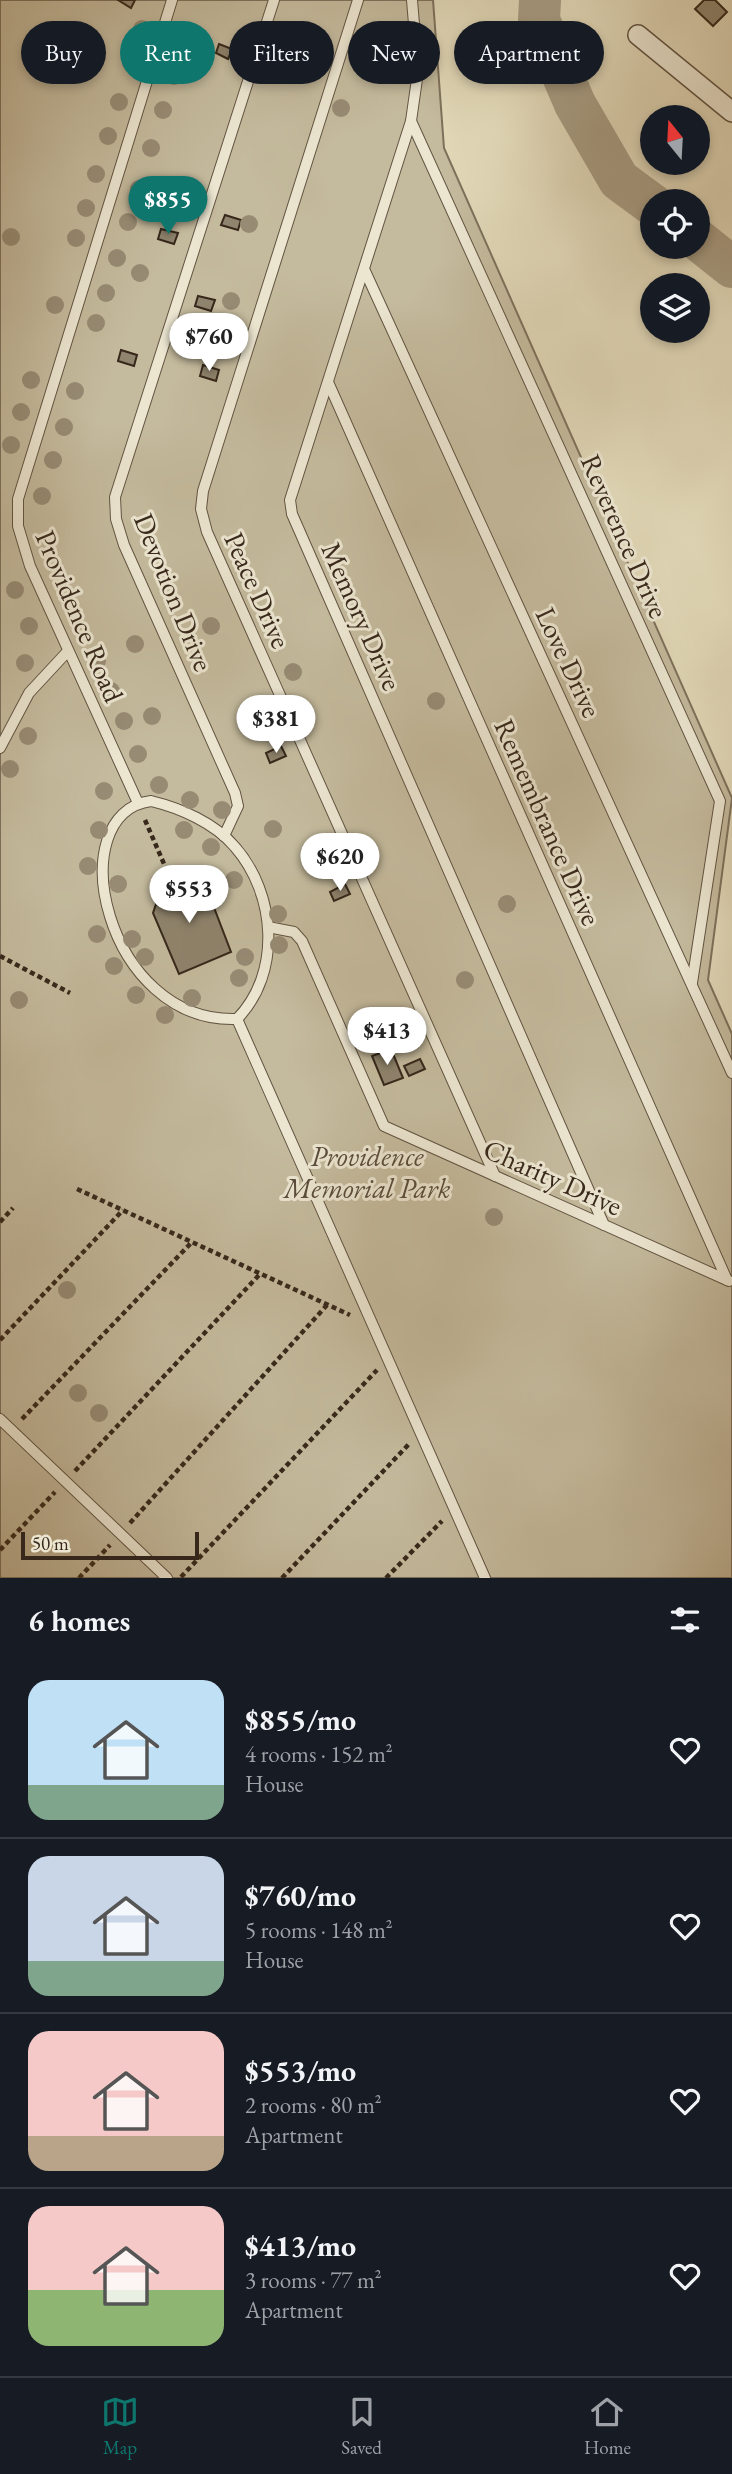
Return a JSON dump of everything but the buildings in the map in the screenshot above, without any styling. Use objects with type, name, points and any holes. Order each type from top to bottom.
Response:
[{"type":"street","points":[[638,35],[732,112]]},
{"type":"lane","name":"Providence Road","points":[[138,803],[30,566],[18,526],[18,499],[172,0]]},
{"type":"lane","name":"Devotion Drive","points":[[224,836],[238,806],[235,793],[124,545],[116,519],[116,497],[274,0]]},
{"type":"lane","name":"Peace Drive","points":[[358,0],[203,491],[201,509],[207,532],[495,1176]]},
{"type":"lane","name":"Memory Drive","points":[[412,0],[418,72],[411,121],[365,271],[293,485],[290,500],[292,514],[604,1224]]},
{"type":"lane","name":"Reverence Drive","points":[[411,121],[720,801],[692,983]]},
{"type":"lane","name":"Love Drive","points":[[365,271],[732,1073]]},
{"type":"lane","name":"Remembrance Drive","points":[[328,382],[730,1281]]},
{"type":"lane","points":[[0,748],[29,692],[68,651]]},
{"type":"lane","points":[[151,801],[170,806],[224,836],[251,870],[262,897],[268,927],[268,952],[262,982],[254,1002],[237,1019],[198,1016],[162,995],[134,968],[118,942],[106,904],[103,865],[118,822],[125,810],[138,803],[151,801]]},
{"type":"lane","name":"Charity Drive","points":[[268,927],[294,932],[302,942],[384,1126],[730,1281]]},
{"type":"lane","points":[[237,1019],[485,1578]]},
{"type":"lane","points":[[0,1419],[167,1578]]},
{"type":"path","points":[[138,803],[171,880]]},
{"type":"path","points":[[0,956],[70,993]]},
{"type":"path","points":[[77,1189],[375,1326]]},
{"type":"path","points":[[0,1222],[13,1208]]},
{"type":"path","points":[[0,1340],[123,1210]]},
{"type":"path","points":[[11,1430],[192,1242]]},
{"type":"path","points":[[0,1550],[260,1273]]},
{"type":"path","points":[[79,1578],[327,1305]]},
{"type":"path","points":[[180,1578],[388,1358]]},
{"type":"path","points":[[282,1578],[421,1431]]},
{"type":"path","points":[[386,1578],[454,1508]]},
{"type":"green space","name":"Providence Memorial Park","points":[[0,0],[433,0],[435,21],[348,21],[348,84],[439,84],[444,148],[732,798],[708,980],[732,1034],[732,1578],[0,1578]]},
{"type":"waterway","points":[[540,0],[539,20],[575,104],[619,180],[640,195]]},
{"type":"waterway","points":[[710,250],[732,267]]}]
